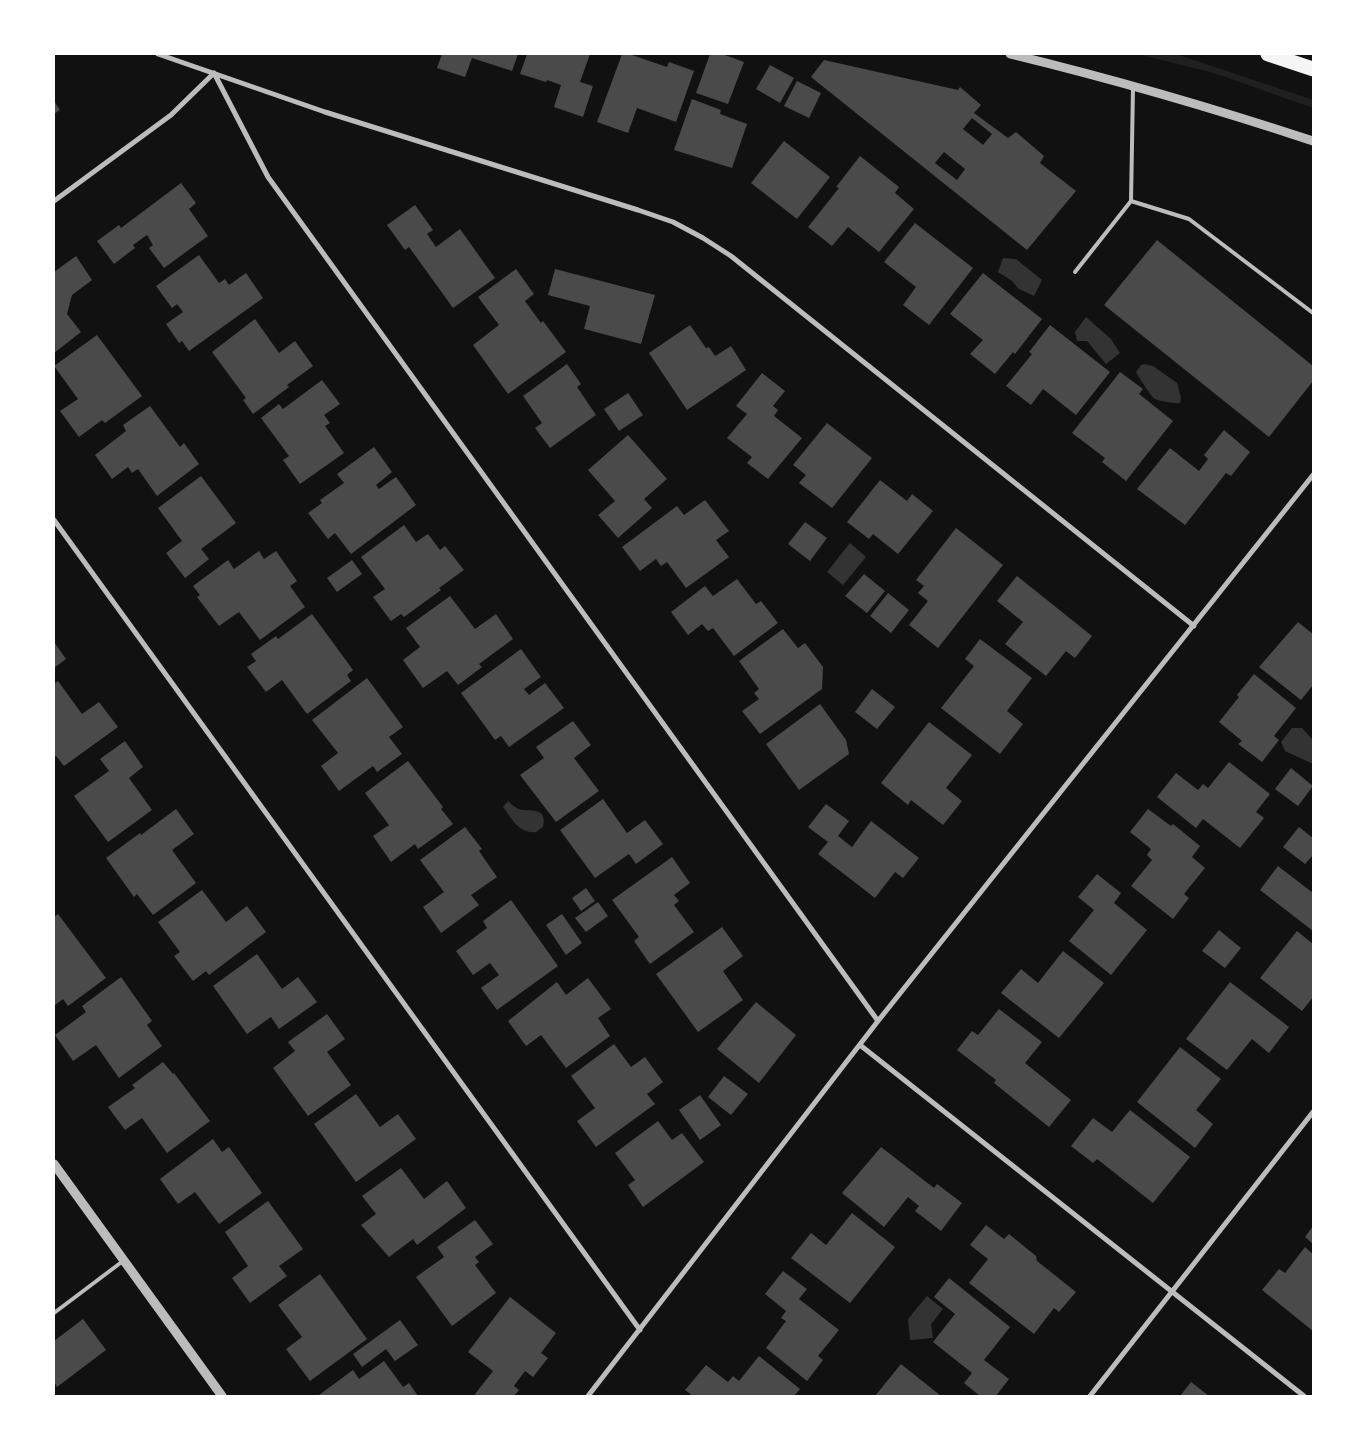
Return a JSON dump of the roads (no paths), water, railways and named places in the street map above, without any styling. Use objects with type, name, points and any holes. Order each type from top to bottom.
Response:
[{"type":"highway","points":[[1268,54],[1313,69]]},
{"type":"street","points":[[158,54],[325,112],[638,210],[673,222],[703,238],[731,256],[1194,626]]},
{"type":"street","points":[[1010,54],[1133,85],[1313,141]]},
{"type":"street","points":[[54,201],[172,115],[214,73]]},
{"type":"street","points":[[214,73],[268,178],[878,1021]]},
{"type":"street","points":[[588,1396],[878,1021],[1313,476]]},
{"type":"street","points":[[54,520],[640,1330]]},
{"type":"street","points":[[860,1045],[1304,1396]]},
{"type":"street","points":[[1090,1396],[1313,1112]]},
{"type":"street","points":[[54,1164],[222,1396]]},
{"type":"lane","points":[[1075,272],[1131,200],[1133,85]]},
{"type":"lane","points":[[1131,200],[1189,219],[1313,312]]},
{"type":"lane","points":[[54,1313],[123,1261]]}]
